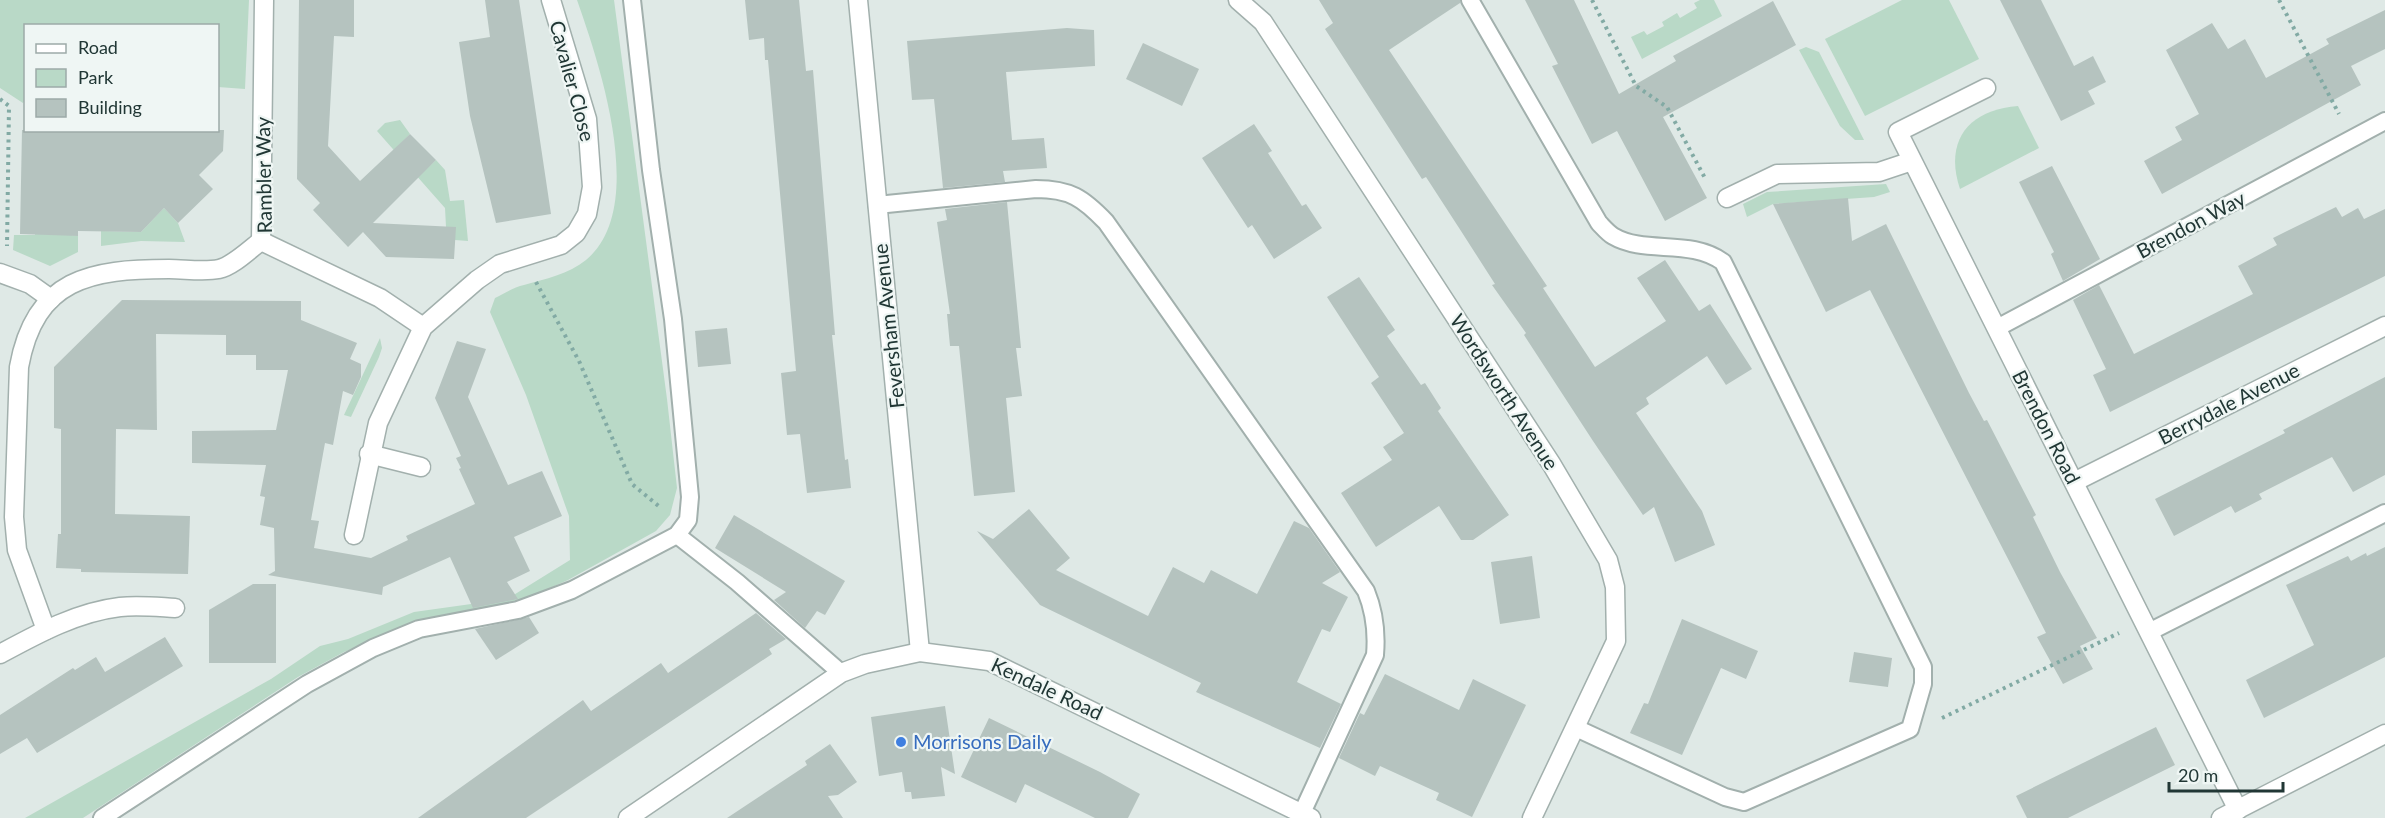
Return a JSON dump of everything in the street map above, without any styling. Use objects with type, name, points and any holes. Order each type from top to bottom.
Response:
[{"type":"street","name":"Rambler Way","points":[[264,0],[261,241],[380,298],[423,327]]},
{"type":"street","name":"Cavalier Close","points":[[354,535],[369,454],[378,423],[423,327],[477,280],[500,264],[561,245],[576,233],[587,214],[592,187],[587,119],[551,0]]},
{"type":"street","name":"Feversham Avenue","points":[[858,0],[921,652]]},
{"type":"street","name":"Wordsworth Avenue","points":[[1238,0],[1263,22],[1546,455],[1608,560],[1615,587],[1616,641],[1532,818]]},
{"type":"street","name":"Brendon Road","points":[[1986,88],[1898,132],[2146,626],[2230,814]]},
{"type":"street","points":[[1727,198],[1777,174],[1879,172],[1912,161]]},
{"type":"street","points":[[46,630],[17,550],[14,517],[18,367],[22,345],[34,321],[51,299],[71,283],[92,275],[122,269],[221,269],[261,241]]},
{"type":"street","points":[[3,274],[30,284],[51,299]]},
{"type":"street","name":"Berrydale Avenue","points":[[2074,482],[2385,326]]},
{"type":"street","points":[[369,454],[421,467]]},
{"type":"street","points":[[0,654],[46,630],[120,607],[175,608]]},
{"type":"street","name":"Kendale Road","points":[[628,818],[841,673],[865,664],[921,652],[989,661],[1307,816]]},
{"type":"street","points":[[2230,814],[2385,734]]},
{"type":"lane","points":[[102,818],[307,684],[373,648],[419,629],[518,609],[572,590],[677,535],[688,520],[690,497],[673,319],[651,170],[632,0]]},
{"type":"lane","points":[[1470,0],[1599,223],[1613,236],[1632,243],[1711,253],[1723,262],[1923,668],[1923,684],[1910,729],[1743,802],[1725,797],[1576,728]]},
{"type":"lane","name":"Brendon Way","points":[[1997,328],[2385,121]]},
{"type":"lane","points":[[877,205],[1036,189],[1055,189],[1087,201],[1106,222],[1366,591],[1377,631],[1375,655],[1307,816]]},
{"type":"lane","points":[[2146,626],[2385,513]]},
{"type":"lane","points":[[677,535],[737,582],[841,673]]},
{"type":"path","points":[[1592,0],[1636,86],[1667,107],[1717,200],[1727,198]]},
{"type":"path","points":[[2279,0],[2352,139]]},
{"type":"path","points":[[0,99],[9,105],[3,274]]},
{"type":"path","points":[[518,257],[537,282],[562,327],[632,484],[670,515],[677,535]]},
{"type":"path","points":[[1910,729],[1958,713],[2146,626]]},
{"type":"green space","points":[[0,0],[249,0],[245,89],[219,87],[219,24],[24,24],[24,102],[0,88]]},
{"type":"green space","points":[[577,0],[614,0],[677,488],[670,515],[656,531],[568,580],[512,605],[422,621],[344,652],[298,677],[83,818],[25,818],[271,679],[320,646],[348,639],[414,612],[507,599],[570,560],[569,516],[526,395],[490,312],[495,298],[517,287],[564,272],[586,260],[605,236],[614,206],[617,171],[613,134],[597,60]]},
{"type":"green space","points":[[1700,0],[1714,0],[1722,16],[1642,59],[1631,37],[1644,31],[1647,35],[1664,26],[1662,22],[1677,13],[1680,18],[1697,8],[1694,3]]},
{"type":"green space","points":[[1902,0],[1949,0],[1979,59],[1865,116],[1825,39]]},
{"type":"green space","points":[[1806,47],[1819,52],[1864,140],[1855,140],[1840,126],[1799,50]]},
{"type":"green space","points":[[2018,106],[2039,148],[1960,189],[1955,156],[1964,131],[1973,121],[1986,114]]},
{"type":"green space","points":[[400,120],[410,134],[397,147],[422,173],[436,160],[445,170],[450,201],[464,200],[468,241],[455,240],[454,227],[446,227],[445,208],[377,131],[385,123]]},
{"type":"green space","points":[[1886,184],[1890,192],[1874,197],[1773,204],[1747,217],[1743,204],[1767,192]]},
{"type":"green space","points":[[164,208],[178,223],[185,242],[141,241],[101,246],[101,231],[141,232]]},
{"type":"green space","points":[[35,230],[78,236],[78,252],[50,266],[13,250],[14,235],[35,235]]},
{"type":"green space","points":[[380,338],[382,348],[379,357],[351,417],[344,415]]},
{"type":"building","points":[[299,0],[354,0],[354,37],[334,36],[328,146],[360,181],[410,134],[436,160],[373,223],[456,227],[454,259],[386,257],[363,232],[348,247],[313,210],[320,203],[297,179]]},
{"type":"building","points":[[485,0],[519,0],[551,214],[496,223],[470,116],[459,42],[490,37]]},
{"type":"building","points":[[745,0],[799,0],[806,71],[813,70],[835,335],[832,335],[845,460],[848,459],[851,488],[807,493],[800,434],[787,435],[781,373],[796,371],[768,60],[765,60],[764,38],[749,40]]},
{"type":"building","points":[[1319,0],[1460,0],[1460,3],[1389,50],[1547,286],[1543,288],[1595,367],[1666,321],[1637,278],[1665,260],[1699,311],[1710,304],[1752,369],[1726,385],[1707,356],[1646,398],[1649,404],[1636,413],[1702,511],[1715,545],[1675,562],[1654,507],[1643,515],[1593,441],[1524,335],[1526,333],[1492,285],[1495,284],[1426,177],[1422,179],[1325,29],[1333,23]]},
{"type":"building","points":[[1525,0],[1574,0],[1619,94],[1676,61],[1673,56],[1773,1],[1796,45],[1663,117],[1707,198],[1665,221],[1617,131],[1592,144],[1552,66],[1558,64]]},
{"type":"building","points":[[2000,0],[2041,0],[2074,66],[2093,56],[2106,82],[2088,91],[2095,104],[2061,121]]},
{"type":"building","points":[[2385,10],[2385,49],[2351,66],[2361,85],[2162,194],[2144,161],[2182,140],[2175,127],[2199,114],[2166,50],[2212,23],[2228,49],[2245,39],[2266,78],[2329,44],[2326,39]]},
{"type":"building","points":[[1067,28],[1094,30],[1095,66],[1006,72],[1012,140],[1044,138],[1047,168],[1003,171],[1005,182],[943,188],[934,99],[912,100],[907,41]]},
{"type":"building","points":[[1143,43],[1199,69],[1182,106],[1126,79]]},
{"type":"building","points":[[1254,124],[1272,151],[1268,153],[1302,206],[1306,204],[1322,228],[1274,259],[1252,225],[1248,228],[1202,158]]},
{"type":"building","points":[[22,130],[24,132],[219,132],[219,130],[224,130],[223,151],[199,175],[213,189],[178,223],[164,208],[141,232],[78,231],[78,236],[20,234]]},
{"type":"building","points":[[2052,166],[2100,259],[2063,281],[2051,254],[2054,252],[2019,182]]},
{"type":"building","points":[[1848,198],[1852,241],[1886,224],[1969,393],[1984,421],[1987,420],[2036,515],[2033,517],[2060,572],[2097,638],[2080,646],[2093,669],[2063,684],[2037,637],[2046,633],[1870,290],[1826,312],[1773,204]]},
{"type":"building","points":[[1007,202],[1021,348],[1016,348],[1022,396],[1006,398],[1015,492],[974,496],[959,346],[950,346],[947,314],[950,314],[937,222],[947,220],[945,209]]},
{"type":"building","points":[[2336,207],[2342,217],[2358,208],[2364,219],[2385,209],[2385,276],[2110,412],[2093,375],[2106,369],[2073,300],[2099,285],[2134,354],[2253,294],[2238,266],[2277,245],[2273,238]]},
{"type":"building","points":[[1359,277],[1395,330],[1387,336],[1421,385],[1425,383],[1441,408],[1438,411],[1509,515],[1473,540],[1461,540],[1439,506],[1376,547],[1341,493],[1392,460],[1383,447],[1404,433],[1371,383],[1379,377],[1327,297]]},
{"type":"building","points":[[122,300],[301,301],[301,320],[357,343],[350,359],[361,364],[361,377],[353,395],[343,391],[333,445],[325,443],[311,520],[319,521],[314,548],[371,558],[408,540],[406,536],[475,504],[459,469],[461,468],[456,458],[461,456],[435,398],[457,341],[486,349],[468,397],[508,485],[542,471],[562,516],[514,537],[530,571],[507,582],[518,599],[473,608],[450,557],[383,587],[382,595],[268,575],[275,571],[274,528],[260,525],[265,497],[260,496],[266,465],[192,463],[192,431],[276,430],[288,370],[256,370],[256,355],[226,355],[226,335],[156,334],[157,430],[116,429],[115,514],[190,516],[188,574],[81,572],[81,569],[56,568],[58,534],[61,534],[61,429],[54,428],[54,367]]},
{"type":"building","points":[[727,328],[731,364],[698,367],[695,331]]},
{"type":"building","points":[[2385,377],[2385,475],[2353,492],[2332,457],[2259,494],[2262,499],[2235,513],[2231,506],[2174,536],[2155,499],[2285,433],[2283,430]]},
{"type":"building","points":[[1029,509],[1070,558],[1056,570],[1148,616],[1173,567],[1204,583],[1211,570],[1257,594],[1294,521],[1309,528],[1340,572],[1322,583],[1348,597],[1330,632],[1322,629],[1297,682],[1341,704],[1320,748],[1196,692],[1201,683],[1040,605],[977,531],[993,539]]},
{"type":"building","points":[[734,515],[845,581],[825,615],[817,611],[805,628],[774,600],[786,592],[715,548]]},
{"type":"building","points":[[2385,547],[2385,657],[2264,718],[2246,680],[2314,645],[2286,585],[2348,556],[2351,561]]},
{"type":"building","points":[[1532,556],[1540,618],[1500,624],[1491,562]]},
{"type":"building","points":[[253,584],[276,584],[276,663],[209,663],[209,610]]},
{"type":"building","points":[[756,613],[786,639],[769,649],[772,654],[526,818],[418,818],[583,700],[591,711],[661,663],[668,673]]},
{"type":"building","points":[[529,617],[539,633],[496,660],[475,629]]},
{"type":"building","points":[[1682,619],[1758,651],[1746,679],[1721,668],[1682,755],[1630,733],[1644,703],[1648,704]]},
{"type":"building","points":[[165,637],[183,666],[37,753],[27,738],[0,754],[0,715],[73,668],[75,670],[96,657],[105,672]]},
{"type":"building","points":[[1854,652],[1892,658],[1888,687],[1849,682]]},
{"type":"building","points":[[1385,674],[1459,710],[1473,679],[1526,705],[1472,817],[1436,800],[1439,793],[1380,766],[1375,776],[1339,758],[1360,713],[1364,715]]},
{"type":"building","name":"Morrisons Daily","points":[[945,706],[955,774],[941,767],[945,796],[912,799],[911,792],[905,792],[902,772],[879,776],[871,717]]},
{"type":"building","points":[[989,718],[1140,794],[1128,818],[1095,818],[1025,784],[1016,803],[961,777]]},
{"type":"building","points":[[2156,727],[2175,765],[2068,818],[2027,818],[2016,796]]},
{"type":"building","points":[[830,744],[857,782],[838,795],[828,796],[843,818],[727,818],[807,765],[805,761]]},
{"type":"place","name":"Morrisons Daily","points":[[901,742]]}]
